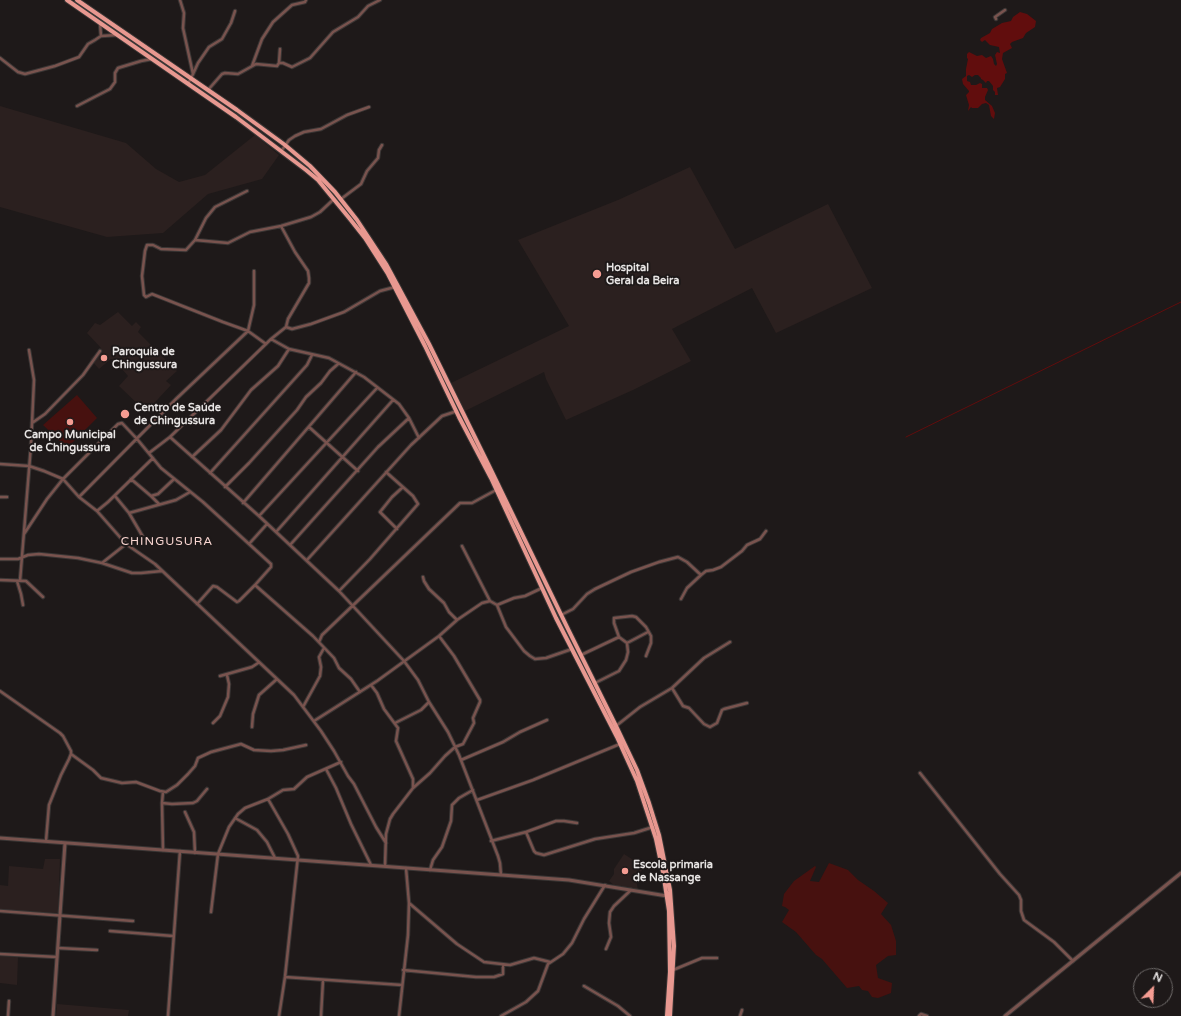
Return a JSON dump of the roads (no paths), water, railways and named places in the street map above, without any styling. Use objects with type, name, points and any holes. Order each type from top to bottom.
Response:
[{"type":"highway","points":[[68,0],[282,150],[318,180],[365,238],[395,287],[496,490],[572,649],[637,770],[650,803],[665,861],[672,910],[674,946],[670,1016]]},
{"type":"highway","points":[[77,0],[208,90],[285,145],[310,166],[341,199],[368,236],[400,289],[490,468],[595,683],[620,744],[633,770],[653,827],[667,896],[670,951],[667,1016]]},
{"type":"street","points":[[180,0],[184,13],[183,28],[193,74]]},
{"type":"street","points":[[252,66],[262,39],[273,22],[292,5],[305,2],[306,0]]},
{"type":"street","points":[[208,90],[222,74],[230,73],[236,75],[252,66],[261,64],[277,66],[279,63],[283,62],[292,67],[310,58],[333,32],[358,17],[368,6],[380,0]]},
{"type":"street","points":[[996,19],[995,17],[1005,10]]},
{"type":"street","points":[[188,84],[198,63],[209,47],[222,39],[231,23],[235,11]]},
{"type":"street","points":[[100,23],[101,36]]},
{"type":"street","points":[[0,58],[18,72],[25,74],[55,66],[79,57],[88,44],[101,36],[118,35]]},
{"type":"street","points":[[279,63],[280,50]]},
{"type":"street","points":[[77,106],[99,96],[114,86],[115,73],[118,68],[152,59]]},
{"type":"street","points":[[282,150],[289,140],[295,136],[304,132],[321,129],[347,115],[369,107]]},
{"type":"street","points":[[341,199],[361,184],[367,172],[378,158],[379,150],[382,145]]},
{"type":"street","points":[[247,191],[215,207],[206,218],[195,240],[188,249],[182,251],[161,249],[153,245],[147,245],[142,267],[144,295],[146,297],[152,294],[248,331],[266,344]]},
{"type":"street","points":[[195,240],[228,243],[250,232],[280,226],[311,217],[320,212],[334,198]]},
{"type":"street","points":[[149,453],[170,437],[286,326],[288,319],[309,281],[308,271],[280,226]]},
{"type":"street","points":[[79,497],[186,389],[248,331],[254,304],[254,271]]},
{"type":"street","points":[[286,326],[292,329],[311,324],[344,312],[380,291],[395,287]]},
{"type":"street","points":[[271,339],[289,349],[325,357],[356,372],[399,404],[409,418],[419,438]]},
{"type":"street","points":[[192,457],[221,430],[251,390],[278,366],[289,349]]},
{"type":"street","points":[[23,605],[18,580],[24,534],[34,380],[29,350]]},
{"type":"street","points":[[32,424],[45,414],[83,375],[100,351]]},
{"type":"street","points":[[210,473],[307,365],[312,355]]},
{"type":"street","points":[[225,487],[249,463],[297,410],[306,397],[338,364]]},
{"type":"street","points":[[243,503],[356,372]]},
{"type":"street","points":[[258,516],[377,388]]},
{"type":"street","points":[[276,532],[393,400]]},
{"type":"street","points":[[307,560],[386,472],[419,438],[442,416],[457,411]]},
{"type":"street","points":[[290,545],[378,447],[409,418]]},
{"type":"street","points":[[24,534],[47,499],[63,479],[118,424],[122,423],[137,438],[157,464],[272,566],[237,602],[214,586],[197,604]]},
{"type":"street","points":[[309,427],[358,471]]},
{"type":"street","points":[[170,437],[339,590],[404,660],[418,680],[429,702],[448,732],[461,760],[500,863],[502,875]]},
{"type":"street","points":[[97,510],[115,496],[153,458]]},
{"type":"street","points":[[0,464],[29,466],[63,479],[79,497],[97,510],[126,544],[151,561],[258,663],[290,691],[314,721],[341,762],[386,843]]},
{"type":"street","points":[[339,590],[397,529],[418,504],[413,496],[386,472]]},
{"type":"street","points":[[131,479],[159,504]]},
{"type":"street","points":[[151,496],[158,494],[174,479]]},
{"type":"street","points":[[397,529],[380,512],[392,497],[403,487]]},
{"type":"street","points":[[319,642],[322,635],[460,502],[472,503],[496,490]]},
{"type":"street","points":[[129,513],[176,500],[190,492]]},
{"type":"street","points":[[115,496],[129,513],[143,536]]},
{"type":"street","points":[[0,497],[7,497]]},
{"type":"street","points":[[249,544],[267,524]]},
{"type":"street","points":[[680,599],[688,588],[706,571],[721,567],[742,551],[747,545],[760,539],[766,531]]},
{"type":"street","points":[[102,563],[126,544]]},
{"type":"street","points":[[462,546],[490,601],[497,605],[506,627],[520,646],[530,656],[535,659],[546,658],[572,649]]},
{"type":"street","points":[[0,559],[14,560],[28,555],[39,554],[78,558],[102,563],[132,573],[162,571]]},
{"type":"street","points":[[561,615],[573,609],[587,594],[595,589],[631,572],[659,562],[678,557],[687,562],[701,575]]},
{"type":"street","points":[[423,577],[429,589],[444,603],[449,612],[457,620]]},
{"type":"street","points":[[0,580],[18,580],[28,582],[43,597]]},
{"type":"street","points":[[255,585],[319,642],[334,658],[339,668],[351,679],[360,692]]},
{"type":"street","points":[[497,605],[514,598],[525,596],[543,588]]},
{"type":"street","points":[[314,721],[371,685],[438,636],[457,620],[482,603],[490,601]]},
{"type":"street","points":[[595,683],[612,676],[619,671],[626,660],[628,652],[627,643],[619,637],[613,619],[632,616],[636,617],[646,627],[651,636],[651,643],[646,656]]},
{"type":"street","points":[[627,643],[648,632]]},
{"type":"street","points":[[313,636],[322,635]]},
{"type":"street","points":[[385,866],[386,843],[390,819],[413,788],[455,747],[463,744],[474,723],[473,718],[479,706],[480,700],[454,656],[438,636]]},
{"type":"street","points":[[581,655],[619,637]]},
{"type":"street","points":[[614,727],[640,706],[672,688],[696,664],[730,642]]},
{"type":"street","points":[[303,707],[320,676],[321,667],[319,657],[324,648]]},
{"type":"street","points":[[220,676],[252,667],[258,663]]},
{"type":"street","points":[[213,723],[220,716],[228,697],[229,684],[227,675]]},
{"type":"street","points":[[252,727],[253,714],[259,695],[277,679]]},
{"type":"street","points":[[371,685],[377,693],[384,709],[398,728],[396,741],[412,779],[413,788]]},
{"type":"street","points":[[672,688],[683,706],[689,708],[704,724],[710,727],[717,723],[722,710],[747,703]]},
{"type":"street","points":[[0,691],[60,733],[68,745],[71,754],[93,770],[101,778],[122,783],[136,782],[163,792],[171,790],[181,781],[195,766],[198,758],[212,752],[240,744],[254,750],[271,751],[284,750],[306,745]]},
{"type":"street","points":[[395,724],[421,710],[429,702]]},
{"type":"street","points":[[461,760],[503,742],[520,732],[547,720]]},
{"type":"street","points":[[477,800],[532,780],[620,744]]},
{"type":"street","points":[[46,841],[49,804],[60,775],[71,754]]},
{"type":"street","points":[[211,912],[218,854],[224,838],[235,818],[245,808],[268,799],[283,790],[294,789],[307,777],[341,762]]},
{"type":"street","points":[[326,769],[371,865]]},
{"type":"street","points":[[920,773],[982,852],[1019,896],[1024,920],[1054,942],[1073,962]]},
{"type":"street","points":[[162,803],[193,804],[207,789]]},
{"type":"street","points":[[430,870],[433,860],[442,847],[451,821],[452,805],[459,798],[473,790]]},
{"type":"street","points":[[163,792],[163,850]]},
{"type":"street","points":[[268,799],[288,834],[297,853],[298,860],[285,977],[279,1016]]},
{"type":"street","points":[[185,812],[194,832],[195,853]]},
{"type":"street","points":[[235,818],[257,830],[267,842],[275,858]]},
{"type":"street","points":[[491,841],[526,832],[556,821],[577,823]]},
{"type":"street","points":[[526,832],[534,851],[544,855],[595,839],[634,833],[653,827]]},
{"type":"street","points":[[0,838],[570,880],[667,896]]},
{"type":"street","points":[[53,1016],[65,843]]},
{"type":"street","points":[[168,1016],[180,852]]},
{"type":"street","points":[[399,1016],[408,935],[409,903],[406,868]]},
{"type":"street","points":[[1005,1016],[1181,873]]},
{"type":"street","points":[[501,1016],[526,1002],[538,991],[550,962],[563,954],[572,943],[584,919],[605,885]]},
{"type":"street","points":[[606,949],[611,937],[608,923],[610,912],[614,906],[632,890]]},
{"type":"street","points":[[409,903],[456,944],[484,962],[514,965],[534,958],[550,962]]},
{"type":"street","points":[[0,911],[133,921]]},
{"type":"street","points":[[110,931],[174,936]]},
{"type":"street","points":[[58,948],[97,950]]},
{"type":"street","points":[[0,954],[57,957]]},
{"type":"street","points":[[673,970],[702,958],[716,958]]},
{"type":"street","points":[[403,970],[494,977],[503,974],[503,965]]},
{"type":"street","points":[[285,977],[402,985]]},
{"type":"street","points":[[321,1016],[323,980]]},
{"type":"street","points":[[584,986],[618,1006],[630,1016]]},
{"type":"street","points":[[8,1016],[10,1001]]},
{"type":"street","points":[[740,1016],[742,1010]]},
{"type":"street","points":[[919,1016],[921,1014],[928,1016]]},
{"type":"waterway","points":[[906,437],[1181,302]]},
{"type":"place","name":"Hospital Geral da Beira","points":[[597,274]]},
{"type":"place","name":"Paroquia de Chingussura","points":[[104,358]]},
{"type":"place","name":"Centro de Saúde de Chingussura","points":[[125,414]]},
{"type":"place","name":"Campo Municipal de Chingussura","points":[[70,422]]},
{"type":"place","name":"Escola primaria de Nassange","points":[[625,871]]},
{"type":"district","name":"CHINGUSURA","points":[[167,542]]}]
